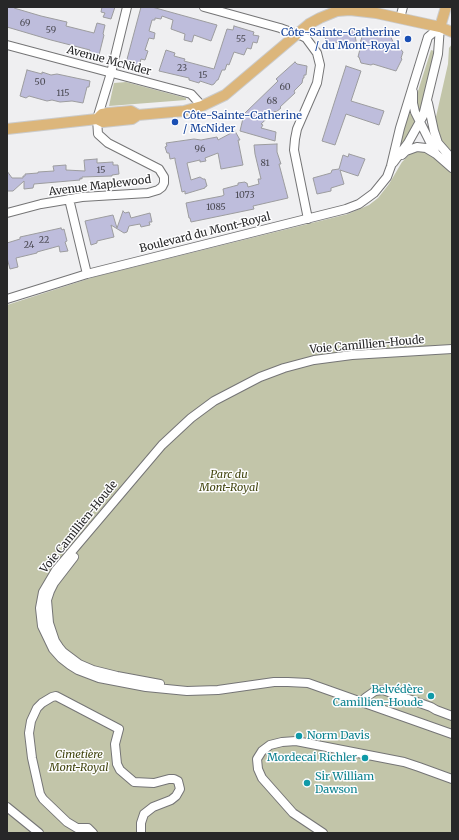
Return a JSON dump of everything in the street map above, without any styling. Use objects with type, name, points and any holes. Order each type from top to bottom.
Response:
[{"type":"main road","points":[[440,27],[446,7]]},
{"type":"main road","points":[[7,128],[97,119],[102,114],[108,113],[131,111],[138,115],[184,111],[202,106],[218,100],[225,95],[296,34],[320,18],[337,11],[350,10],[376,13],[440,27],[452,32]]},
{"type":"main road","points":[[440,27],[452,20]]},
{"type":"street","points":[[97,119],[111,73],[127,7]]},
{"type":"street","points":[[204,7],[263,23],[306,38],[317,53],[320,65],[317,83],[295,139],[294,150],[308,219]]},
{"type":"street","points":[[400,18],[403,7]]},
{"type":"street","name":"Boulevard du Mont-Royal","points":[[7,299],[87,274],[346,209],[365,200],[379,188],[387,177],[400,128],[428,37],[440,27]]},
{"type":"street","name":"Boulevard du Mont-Royal","points":[[391,166],[420,122],[428,102],[438,54],[440,27]]},
{"type":"street","name":"Avenue McNider","points":[[7,44],[191,94],[202,106]]},
{"type":"street","name":"Boulevard du Mont-Royal","points":[[414,84],[414,108],[420,122]]},
{"type":"street","points":[[428,102],[432,125],[438,142],[452,159]]},
{"type":"street","name":"Avenue Maplewood","points":[[7,213],[41,204],[82,197],[148,193],[162,187],[164,183],[162,172],[154,166],[101,138],[98,134],[97,119]]},
{"type":"street","points":[[420,122],[436,154]]},
{"type":"street","points":[[391,166],[406,151],[417,147],[426,148],[436,154],[452,168]]},
{"type":"street","points":[[69,199],[87,274]]},
{"type":"street","name":"Voie Camillien-Houde","points":[[452,349],[352,355],[314,360],[264,375],[214,401],[191,418],[162,445],[56,570],[48,580],[43,592],[40,608],[42,626],[53,649],[70,665],[78,670],[99,678],[146,687],[187,691],[218,690],[274,682],[308,683],[452,734]]},
{"type":"street","name":"Voie Camillien-Houde","points":[[452,353],[353,359],[313,364],[268,377],[220,401],[186,427],[171,441],[146,469],[64,569],[54,583],[48,600],[49,623],[55,641],[63,652],[79,664],[93,670],[150,682],[190,687],[216,686],[259,680],[298,678],[317,682],[365,698],[452,730]]},
{"type":"street","points":[[365,698],[375,691],[383,690],[431,706],[436,710],[452,716]]},
{"type":"street","points":[[93,833],[88,828],[77,828],[67,822],[43,800],[40,794],[32,758],[29,733],[31,721],[37,708],[52,697],[56,696],[119,729],[115,744],[117,764],[120,770],[134,782],[143,783],[169,779],[178,781],[180,789],[176,796],[171,800],[153,807],[144,814],[141,823],[141,833]]},
{"type":"street","points":[[323,833],[293,813],[262,778],[258,769],[257,759],[262,751],[270,745],[296,741],[404,762],[452,779]]},
{"type":"street","points":[[7,808],[39,833]]},
{"type":"green space","name":"Parc du Mont-Royal","points":[[452,44],[452,833],[7,833],[7,305],[94,277],[348,214],[369,205],[378,198],[389,184],[402,162],[411,153],[415,150],[428,152],[448,64],[449,48]]},
{"type":"green space","points":[[431,50],[434,51],[429,81],[420,109],[418,109],[418,91]]},
{"type":"green space","points":[[126,82],[186,98],[186,100],[109,106],[114,83]]},
{"type":"green space","points":[[409,111],[415,122],[401,147],[398,145]]},
{"type":"building","points":[[7,7],[15,7],[14,8],[41,16],[67,22],[66,26],[94,33],[97,23],[105,25],[99,55],[89,53],[90,50],[7,27]]},
{"type":"building","points":[[102,7],[115,7],[111,19],[103,17],[105,13],[101,12]]},
{"type":"building","points":[[141,7],[152,7],[217,25],[211,41],[194,35],[192,42],[184,40],[185,34],[171,29],[173,20],[162,16],[161,19],[155,18],[155,20],[152,20],[149,31],[155,33],[154,39],[149,38],[145,50],[148,51],[145,60],[141,59],[139,67],[126,63]]},
{"type":"building","points":[[234,26],[254,32],[253,35],[259,36],[257,43],[253,42],[251,49],[247,48],[244,55],[234,52],[229,65],[227,64],[225,70],[222,70],[218,80],[214,84],[212,85],[200,81],[199,83],[189,80],[189,78],[159,71],[166,50],[175,53],[174,56],[185,59],[184,61],[214,69],[227,29],[233,30]]},
{"type":"building","points":[[354,30],[357,46],[344,49],[342,40],[328,46],[325,37],[335,33]]},
{"type":"building","points":[[364,31],[377,35],[383,33],[390,35],[394,44],[397,45],[403,52],[402,59],[396,71],[373,64],[361,63],[358,57],[361,45],[359,46]]},
{"type":"building","points":[[295,62],[297,64],[307,66],[306,75],[304,75],[302,83],[294,91],[295,93],[280,107],[281,108],[276,112],[275,111],[261,124],[263,125],[261,128],[276,132],[275,141],[240,131],[244,114],[278,81],[276,79]]},
{"type":"building","points":[[346,66],[361,71],[351,101],[384,111],[379,125],[346,114],[335,145],[322,141]]},
{"type":"building","points":[[27,70],[42,74],[42,72],[51,75],[57,74],[90,81],[83,103],[72,101],[47,101],[29,96],[26,98],[20,96]]},
{"type":"building","points":[[235,131],[240,140],[238,140],[243,165],[221,169],[218,153],[205,158],[206,161],[200,162],[200,160],[187,163],[191,180],[200,177],[205,179],[207,186],[185,194],[185,191],[182,192],[175,158],[170,159],[169,153],[167,153],[165,147],[167,146],[166,143],[217,137],[218,140]]},
{"type":"building","points":[[277,144],[277,152],[281,164],[279,164],[288,198],[253,206],[254,209],[191,222],[186,203],[222,196],[224,195],[223,189],[238,185],[238,183],[245,182],[247,183],[248,187],[259,184],[258,179],[261,179],[254,145]]},
{"type":"building","points":[[349,154],[365,159],[358,176],[340,170],[344,184],[331,188],[331,191],[317,194],[313,178],[331,173],[332,170],[339,169],[343,155],[348,157]]},
{"type":"building","points":[[97,159],[97,163],[113,162],[113,165],[118,165],[119,174],[112,176],[82,177],[80,180],[34,184],[33,188],[24,189],[24,181],[13,191],[7,191],[7,171],[12,178],[23,178],[25,174],[54,171],[53,166],[66,165],[66,170],[85,171],[84,160]]},
{"type":"building","points":[[123,211],[125,213],[129,212],[131,218],[150,213],[152,222],[149,222],[150,225],[141,227],[140,224],[129,226],[127,232],[124,233],[111,225],[114,237],[97,241],[97,243],[91,245],[85,221],[113,215],[117,228]]},
{"type":"building","points":[[61,228],[62,230],[64,229],[67,241],[65,242],[68,251],[60,252],[59,246],[16,258],[18,267],[10,269],[7,258],[7,243],[20,239],[20,237]]},
{"type":"place","name":"Côte-Sainte-Catherine / du Mont-Royal","points":[[408,39]]},
{"type":"place","name":"Côte-Sainte-Catherine / McNider","points":[[175,122]]},
{"type":"place","name":"Belvédère Camillien-Houde","points":[[431,696]]},
{"type":"place","name":"Norm Davis","points":[[299,736]]},
{"type":"place","name":"Mordecai Richler","points":[[365,758]]},
{"type":"place","name":"Sir William Dawson","points":[[307,783]]},
{"type":"park label","name":"Cimetière Mont-Royal","points":[[79,761]]}]
